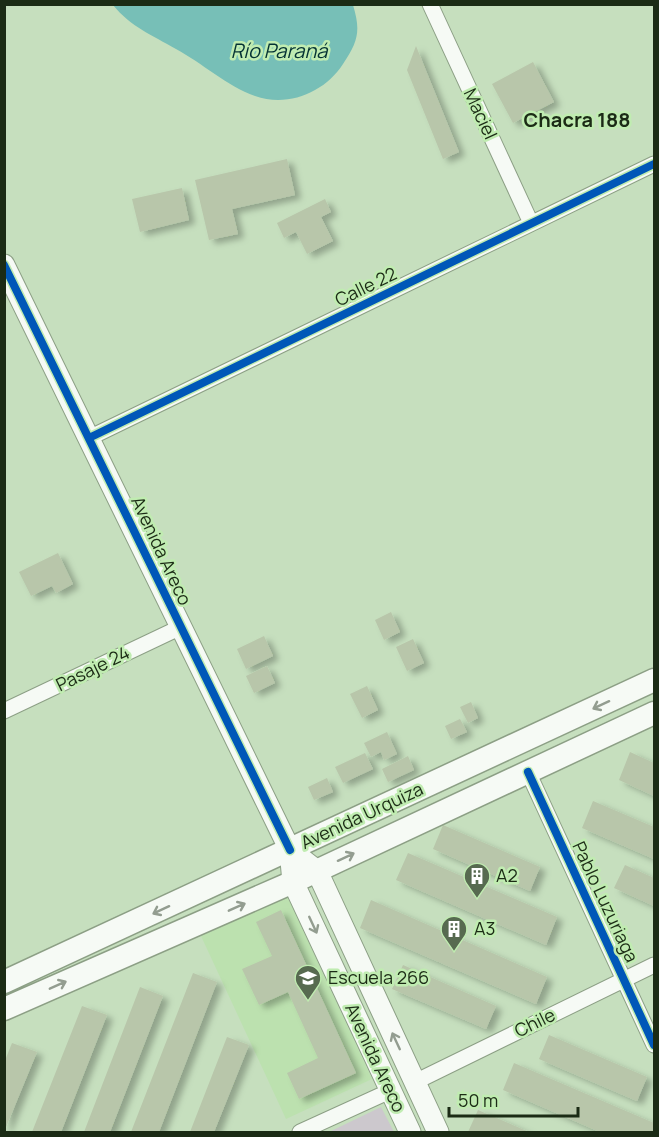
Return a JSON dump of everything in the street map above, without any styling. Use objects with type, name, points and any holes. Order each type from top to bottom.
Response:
[{"type":"main road","name":"Avenida Urquiza","points":[[4,982],[654,680]]},
{"type":"main road","name":"Avenida Urquiza","points":[[4,1008],[293,882],[654,713]]},
{"type":"street","name":"Maciel","points":[[430,4],[531,224]]},
{"type":"street","name":"Calle 22","points":[[91,437],[654,164]]},
{"type":"street","name":"Avenida Areco","points":[[4,265],[91,437],[290,850],[293,882],[410,1132]]},
{"type":"street","name":"Pasaje 24","points":[[4,711],[181,627]]},
{"type":"street","name":"Pablo Luzuriaga","points":[[528,772],[654,1045]]},
{"type":"street","name":"Avenida Areco","points":[[290,850],[317,871],[438,1132]]},
{"type":"street","name":"Chile","points":[[415,1082],[654,965]]},
{"type":"street","points":[[300,1132],[390,1091]]},
{"type":"shaded area","points":[[287,896],[372,1079],[286,1119],[201,936]]},
{"type":"shaded area","points":[[381,1107],[394,1132],[329,1132]]},
{"type":"water","name":"Río Paraná","points":[[113,5],[353,5],[357,36],[343,64],[316,90],[293,99],[268,99],[245,92],[150,35],[120,13]]},
{"type":"building","points":[[416,46],[459,152],[443,159],[407,70]]},
{"type":"building","points":[[533,62],[554,102],[513,123],[492,84]]},
{"type":"building","points":[[287,159],[295,195],[232,209],[238,234],[209,240],[195,180]]},
{"type":"building","points":[[182,188],[189,220],[140,232],[132,199]]},
{"type":"building","points":[[325,199],[331,212],[321,217],[333,241],[307,254],[296,232],[284,238],[277,223]]},
{"type":"building","points":[[58,553],[73,584],[56,593],[52,586],[31,596],[19,572]]},
{"type":"building","points":[[391,612],[400,632],[384,640],[375,620]]},
{"type":"building","points":[[264,636],[273,656],[246,669],[237,649]]},
{"type":"building","points":[[413,639],[424,663],[407,671],[396,647]]},
{"type":"building","points":[[267,666],[275,683],[254,693],[246,676]]},
{"type":"building","points":[[367,686],[378,710],[362,718],[350,694]]},
{"type":"building","points":[[471,702],[478,718],[468,723],[460,707]]},
{"type":"building","points":[[460,719],[467,732],[451,739],[445,726]]},
{"type":"building","points":[[387,732],[397,754],[384,760],[381,752],[371,757],[364,743]]},
{"type":"building","points":[[630,752],[654,763],[654,796],[619,780]]},
{"type":"building","points":[[365,753],[373,769],[343,783],[335,767]]},
{"type":"building","points":[[408,756],[414,770],[388,782],[382,769]]},
{"type":"building","points":[[327,778],[333,792],[314,800],[308,787]]},
{"type":"building","points":[[593,801],[654,827],[654,859],[582,828]]},
{"type":"building","points":[[443,825],[540,867],[530,891],[433,849]]},
{"type":"building","name":"A2","points":[[408,853],[557,917],[546,945],[396,880]]},
{"type":"building","points":[[625,865],[654,878],[654,906],[614,888]]},
{"type":"building","name":"A3","points":[[371,900],[547,977],[536,1004],[360,928]]},
{"type":"building","points":[[281,910],[356,1073],[299,1099],[287,1073],[318,1058],[288,992],[259,1005],[242,969],[272,956],[256,922]]},
{"type":"building","points":[[403,965],[496,1006],[486,1029],[392,989]]},
{"type":"building","points":[[193,973],[217,982],[159,1132],[131,1132]]},
{"type":"building","points":[[140,987],[163,996],[110,1132],[84,1132]]},
{"type":"building","points":[[82,1006],[107,1015],[61,1132],[32,1132]]},
{"type":"building","points":[[549,1035],[647,1077],[637,1101],[539,1059]]},
{"type":"building","points":[[227,1037],[249,1045],[214,1132],[190,1132]]},
{"type":"building","points":[[12,1043],[37,1052],[4,1132],[4,1063]]},
{"type":"building","points":[[514,1063],[654,1123],[654,1132],[600,1132],[503,1090]]},
{"type":"building","points":[[478,1110],[529,1132],[468,1132]]},
{"type":"cycle path","points":[[91,437],[654,164]]},
{"type":"cycle path","points":[[4,265],[290,850]]},
{"type":"cycle path","points":[[528,772],[654,1045]]},
{"type":"place","name":"A2","points":[[477,899]]},
{"type":"place","name":"A3","points":[[454,952]]},
{"type":"place","name":"Escuela 266","points":[[308,1001]]},
{"type":"district","name":"Chacra 188","points":[[577,120]]}]
